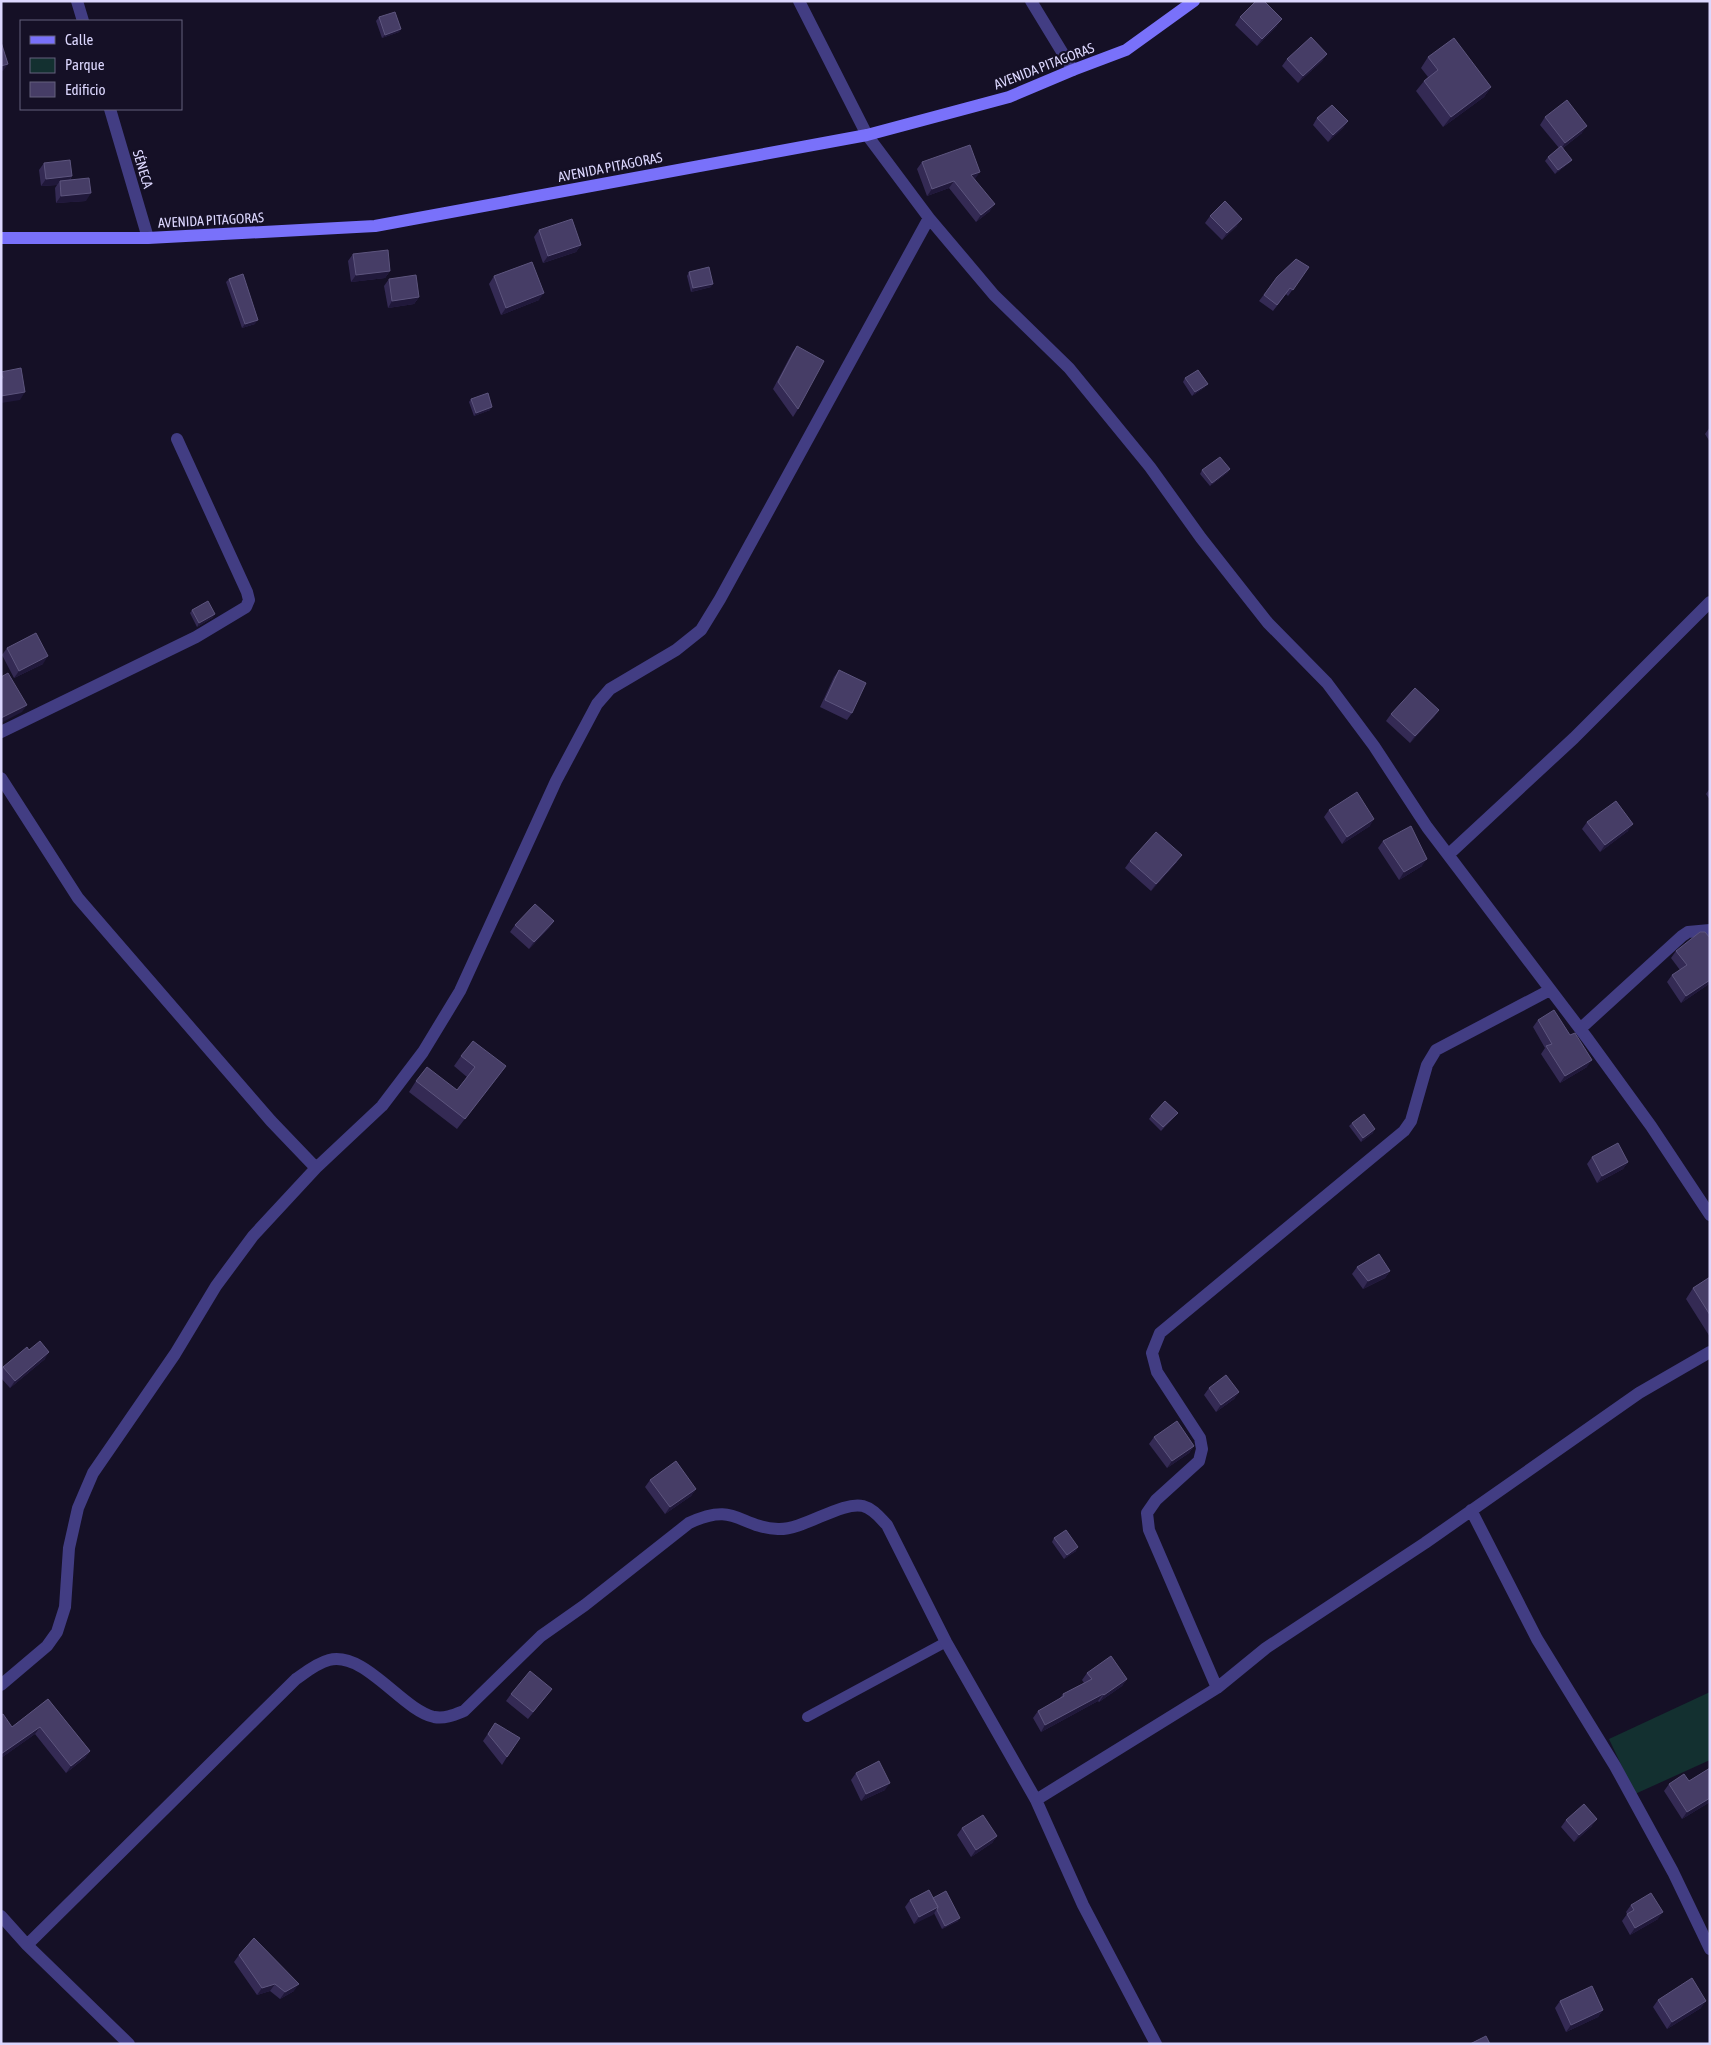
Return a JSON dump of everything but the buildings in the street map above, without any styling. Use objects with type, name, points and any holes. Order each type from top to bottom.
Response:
[{"type":"main road","name":"AVENIDA PITAGORAS","points":[[1,238],[148,238],[375,226],[867,135],[1009,97],[1126,50],[1194,1]]},
{"type":"street","points":[[77,1],[83,20]]},
{"type":"street","points":[[799,1],[867,135],[929,218],[994,295],[1070,368],[1150,466],[1201,538],[1268,623],[1328,683],[1374,746],[1427,827],[1651,1126],[1710,1216]]},
{"type":"street","points":[[1031,1],[1073,70]]},
{"type":"street","name":"SÉNECA","points":[[110,110],[148,238]]},
{"type":"street","points":[[1,1685],[47,1646],[57,1632],[65,1607],[69,1548],[78,1508],[93,1473],[175,1354],[216,1286],[253,1236],[316,1168],[382,1106],[423,1052],[460,991],[556,781],[597,704],[610,689],[676,650],[701,630],[720,599],[929,218]]},
{"type":"street","points":[[1,732],[196,637],[246,607],[249,600],[247,592],[177,439]]},
{"type":"street","points":[[1448,855],[1574,738],[1710,602]]},
{"type":"street","points":[[1,778],[78,898],[271,1122],[316,1168]]},
{"type":"street","points":[[1580,1029],[1682,936],[1688,932],[1710,930]]},
{"type":"street","points":[[1217,1688],[1148,1530],[1148,1513],[1156,1500],[1199,1461],[1202,1449],[1200,1438],[1157,1372],[1152,1353],[1160,1333],[1404,1132],[1412,1121],[1427,1065],[1436,1050],[1550,990]]},
{"type":"street","points":[[1036,1800],[1217,1688],[1266,1648],[1639,1394],[1710,1352]]},
{"type":"street","points":[[28,1945],[296,1679],[314,1667],[330,1660],[348,1661],[374,1676],[422,1712],[435,1717],[448,1717],[464,1711],[541,1636],[585,1605],[689,1522],[706,1515],[721,1513],[733,1515],[762,1526],[778,1529],[793,1528],[850,1507],[863,1506],[875,1512],[887,1525],[946,1642],[1036,1800],[1083,1905],[1156,2044]]},
{"type":"street","points":[[1471,1510],[1536,1638],[1616,1766],[1674,1872],[1710,1949]]},
{"type":"street","points":[[1,1916],[129,2044]]},
{"type":"lane","points":[[807,1717],[946,1642]]},
{"type":"green space","points":[[1710,1692],[1710,1760],[1635,1794],[1609,1739]]}]
